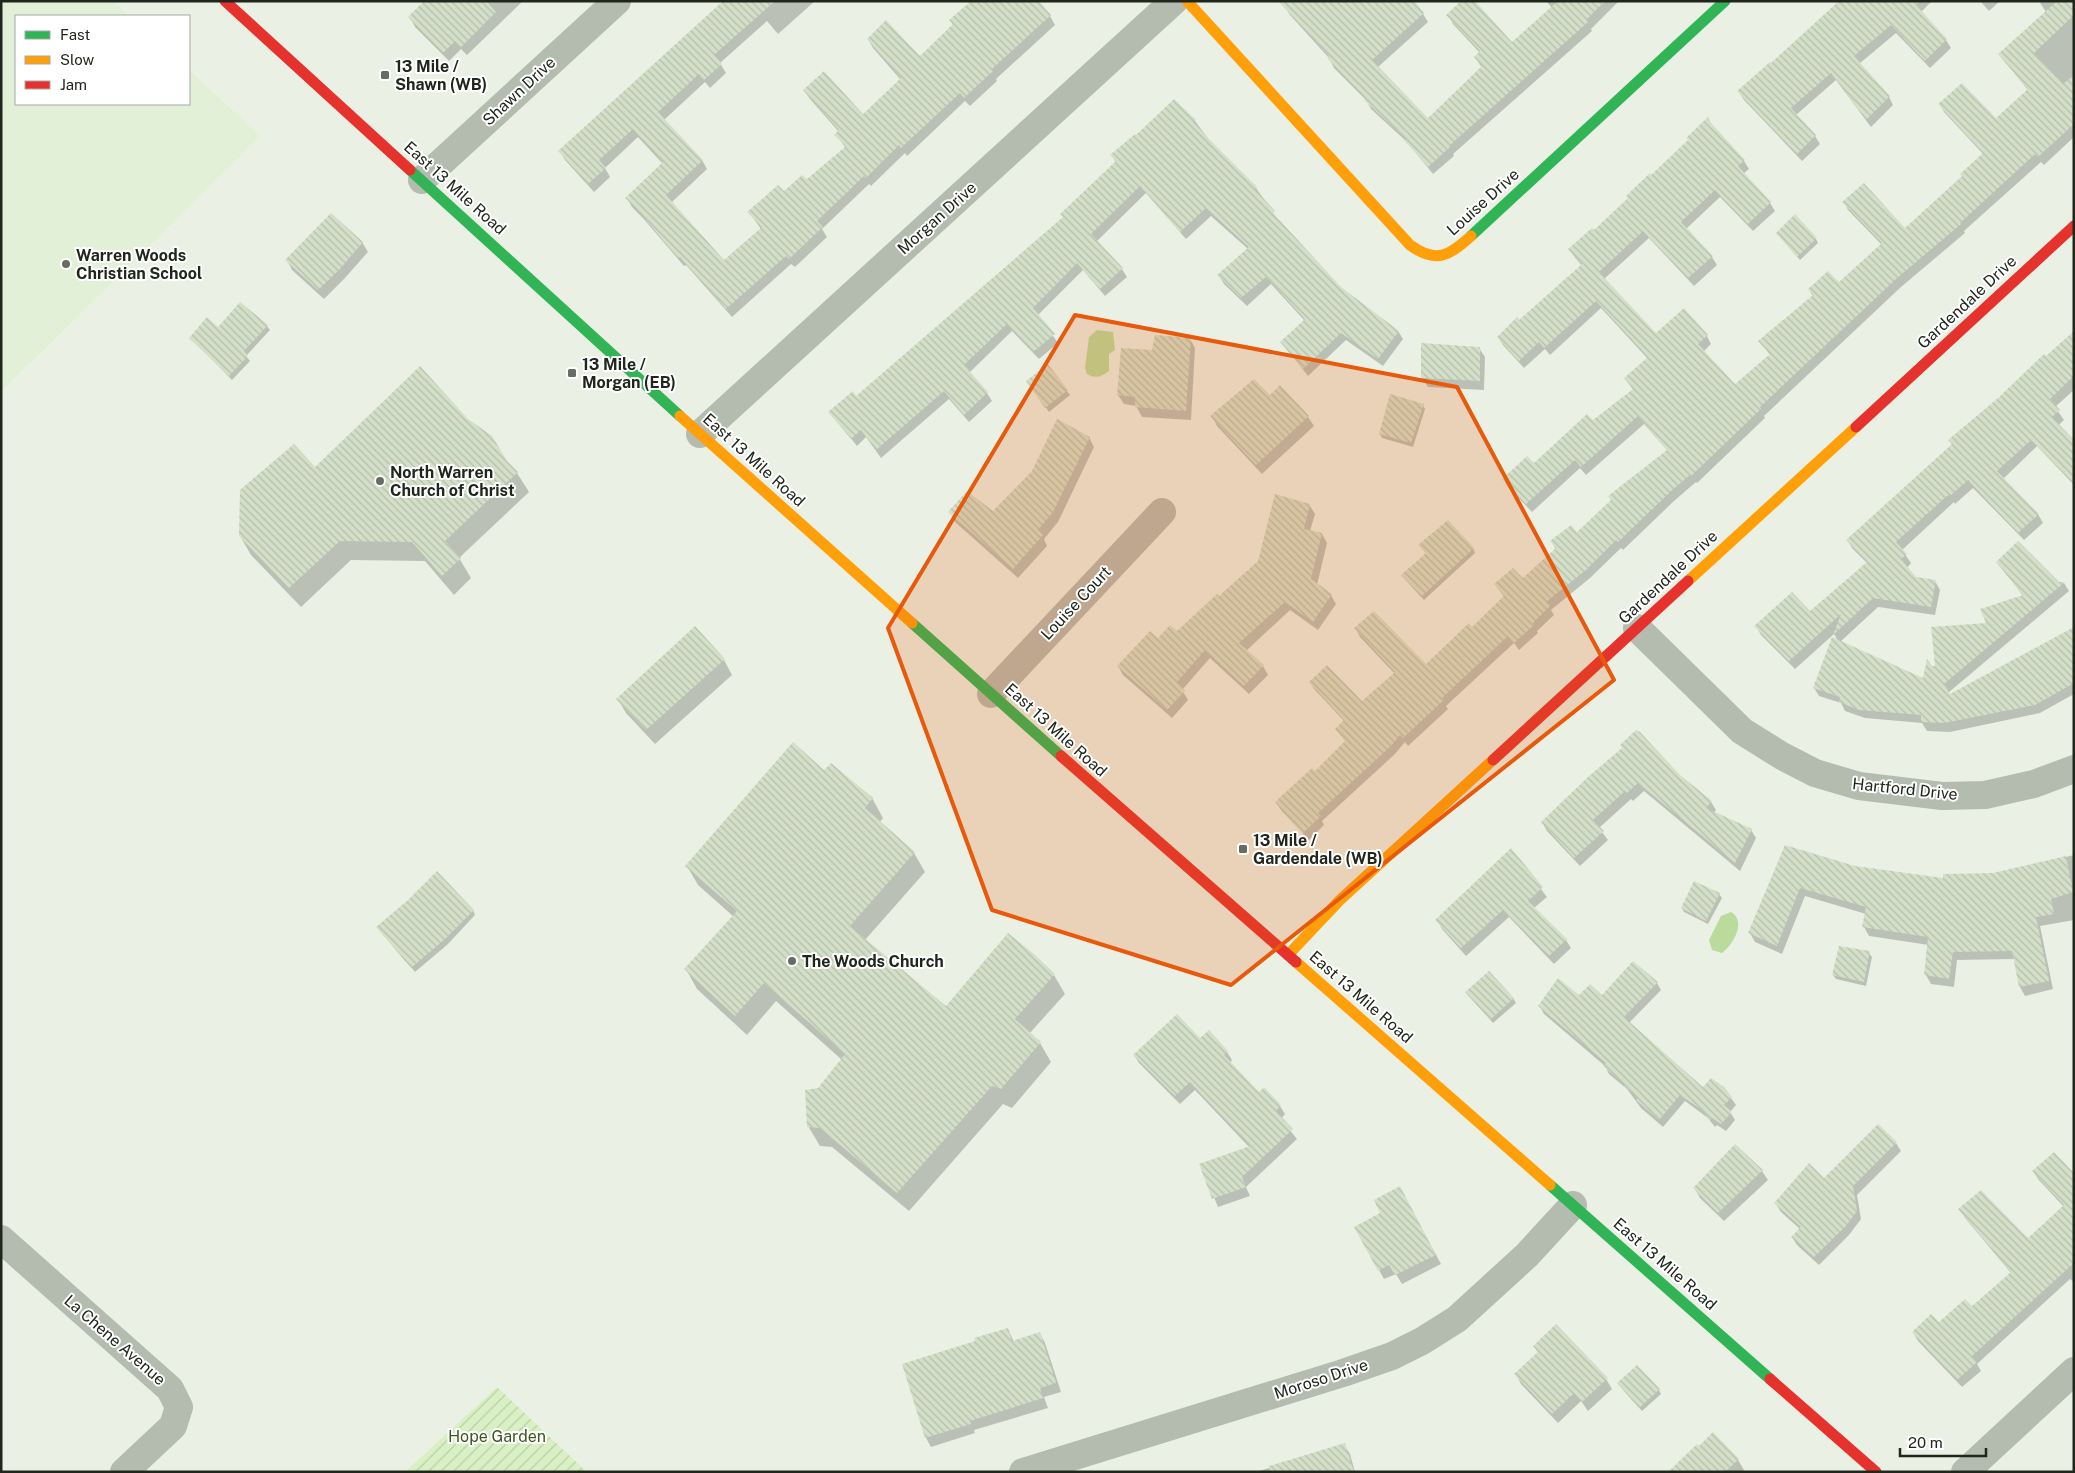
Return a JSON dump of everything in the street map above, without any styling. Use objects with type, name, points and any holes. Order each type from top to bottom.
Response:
[{"type":"main road","name":"East 13 Mile Road","points":[[225,1],[700,434],[991,694],[1876,1472]]},
{"type":"main road","name":"Louise Drive","points":[[1187,1],[1410,245],[1421,254],[1435,258],[1448,255],[1464,242],[1725,1]]},
{"type":"main road","name":"Gardendale Drive","points":[[1288,955],[1340,900],[2074,226]]},
{"type":"street","name":"Shawn Drive","points":[[422,180],[617,1]]},
{"type":"street","name":"Morgan Drive","points":[[700,434],[1174,1]]},
{"type":"street","name":"Louise Court","points":[[991,694],[1162,512]]},
{"type":"street","name":"Hartford Drive","points":[[1637,628],[1742,731],[1782,756],[1815,772],[1867,787],[1942,796],[1985,795],[2034,784],[2074,769]]},
{"type":"street","name":"Moroso Drive","points":[[1023,1472],[1343,1373],[1392,1356],[1422,1341],[1457,1319],[1527,1255],[1573,1205]]},
{"type":"street","name":"La Chene Avenue","points":[[1,1239],[170,1389],[180,1407],[173,1426],[124,1472]]},
{"type":"street","points":[[1965,1472],[2074,1371]]},
{"type":"highlighted area","points":[[1075,315],[1457,387],[1614,680],[1231,985],[992,910],[888,628]]},
{"type":"shaded area","name":"Warren Woods Christian School","points":[[1,1],[113,1],[128,15],[15,15],[15,105],[190,105],[190,71],[261,136],[1,392]]},
{"type":"shaded area","points":[[1097,330],[1113,332],[1115,350],[1109,354],[1109,371],[1096,377],[1087,374],[1085,368],[1089,337]]},
{"type":"shaded area","points":[[1731,912],[1738,921],[1737,933],[1734,939],[1722,953],[1712,950],[1709,940],[1721,916]]},
{"type":"green space","name":"Hope Garden","points":[[497,1387],[587,1472],[405,1472]]},
{"type":"building","points":[[424,1],[486,1],[496,12],[461,47],[455,41],[443,53],[408,17]]},
{"type":"building","points":[[723,1],[775,1],[714,55],[722,64],[704,80],[699,74],[658,112],[703,160],[666,195],[724,260],[762,227],[747,212],[778,185],[784,191],[802,175],[807,179],[846,146],[834,135],[839,130],[803,90],[824,71],[863,114],[901,78],[867,39],[886,20],[920,56],[953,24],[949,20],[971,1],[1039,1],[1051,15],[991,70],[993,71],[964,98],[960,93],[901,148],[899,145],[866,178],[864,176],[817,221],[823,227],[789,259],[786,256],[726,309],[625,198],[663,162],[633,129],[599,160],[606,168],[588,184],[558,151]]},
{"type":"building","points":[[1278,1],[1414,1],[1424,13],[1372,60],[1428,118],[1482,66],[1474,57],[1480,51],[1446,15],[1461,1],[1475,1],[1512,42],[1558,1],[1605,1],[1586,20],[1588,22],[1428,167],[1404,140],[1406,139],[1364,100],[1366,98],[1328,59],[1329,56]]},
{"type":"building","points":[[1839,1],[1920,1],[1916,5],[1947,39],[1925,61],[1891,25],[1854,56],[1890,96],[1866,120],[1831,73],[1791,108],[1816,135],[1797,154],[1737,91]]},
{"type":"building","points":[[2057,1],[2074,1],[2074,15],[2034,53],[2063,84],[2074,75],[2074,124],[2038,157],[2035,154],[1961,224],[1896,279],[1760,407],[1761,409],[1691,476],[1670,492],[1618,542],[1616,540],[1586,570],[1546,602],[1550,606],[1533,623],[1534,625],[1514,643],[1508,636],[1442,698],[1444,700],[1403,738],[1400,735],[1391,746],[1318,813],[1321,816],[1303,833],[1299,830],[1275,802],[1312,768],[1315,771],[1345,741],[1335,729],[1344,720],[1309,682],[1327,665],[1362,701],[1395,672],[1354,628],[1374,611],[1426,664],[1469,623],[1472,627],[1504,596],[1494,584],[1513,568],[1523,578],[1556,548],[1550,541],[1571,525],[1577,532],[1611,500],[1608,496],[1667,450],[1638,416],[1581,467],[1575,460],[1526,504],[1502,479],[1527,456],[1534,463],[1587,414],[1593,420],[1633,389],[1624,378],[1648,357],[1596,301],[1544,348],[1539,342],[1519,361],[1497,337],[1517,317],[1519,320],[1582,264],[1568,249],[1592,228],[1594,230],[1628,198],[1626,196],[1688,140],[1686,138],[1708,117],[1711,123],[1745,160],[1738,166],[1771,202],[1748,224],[1715,190],[1681,222],[1713,256],[1688,278],[1643,231],[1599,272],[1656,333],[1684,308],[1708,335],[1698,344],[1735,384],[1770,354],[1758,341],[1813,295],[1808,289],[1828,271],[1839,282],[1882,243],[1842,202],[1864,183],[1905,228],[1962,176],[1960,174],[1983,153],[1938,104],[1962,83],[1996,118],[2028,89],[1998,54]]},
{"type":"building","points":[[1174,99],[1196,120],[1193,122],[1257,187],[1255,189],[1275,211],[1273,213],[1341,287],[1399,331],[1378,359],[1341,333],[1303,369],[1280,342],[1305,319],[1266,277],[1241,298],[1217,275],[1249,247],[1206,208],[1180,232],[1140,186],[1091,234],[1123,268],[1100,289],[1077,263],[1033,308],[1055,334],[1033,352],[1007,324],[964,365],[988,392],[964,415],[944,391],[876,450],[861,430],[851,439],[828,412],[853,391],[856,396],[1063,217],[1060,214],[1116,161],[1110,155],[1136,135]]},
{"type":"building","points":[[331,213],[363,242],[339,270],[318,290],[285,260]]},
{"type":"building","points":[[1795,214],[1817,238],[1797,257],[1776,233]]},
{"type":"building","points":[[240,302],[268,325],[244,351],[248,356],[229,376],[189,338],[207,317],[218,327]]},
{"type":"building","points":[[2074,331],[2074,376],[2050,399],[2060,410],[2052,417],[2074,440],[2074,485],[2031,440],[1997,471],[2039,514],[2018,533],[1968,480],[1950,496],[1948,495],[1896,542],[1907,554],[1901,559],[1916,577],[1936,580],[1931,607],[1873,598],[1833,635],[1841,614],[1789,661],[1754,626],[1792,592],[1810,611],[1867,562],[1846,540],[1952,444],[1948,440],[1998,398],[2044,354],[2046,356]]},
{"type":"building","points":[[1155,335],[1191,338],[1186,411],[1135,407],[1135,397],[1117,395],[1121,348],[1152,350]]},
{"type":"building","points":[[1421,343],[1480,347],[1480,381],[1421,378]]},
{"type":"building","points":[[1048,364],[1068,390],[1045,408],[1026,381]]},
{"type":"building","name":"North Warren Church of Christ","points":[[420,366],[468,419],[492,436],[507,461],[518,472],[445,541],[461,558],[442,576],[412,542],[340,541],[289,588],[239,536],[240,490],[294,444],[315,467]]},
{"type":"building","points":[[1254,379],[1270,395],[1280,385],[1309,416],[1256,465],[1210,416]]},
{"type":"building","points":[[1390,394],[1424,404],[1411,443],[1379,434]]},
{"type":"building","points":[[1057,419],[1090,437],[1053,512],[1038,530],[1043,535],[1013,569],[948,512],[967,491],[993,511],[1032,471]]},
{"type":"building","points":[[1275,494],[1310,504],[1304,529],[1322,533],[1311,579],[1332,594],[1313,622],[1285,602],[1239,643],[1264,665],[1244,686],[1205,650],[1177,682],[1185,691],[1167,710],[1117,666],[1150,631],[1158,638],[1170,625],[1177,631],[1217,594],[1219,596],[1258,561]]},
{"type":"building","points":[[1448,520],[1474,548],[1421,597],[1401,575],[1426,553],[1418,545]]},
{"type":"building","points":[[2018,541],[2059,582],[2065,582],[1944,684],[1950,694],[2074,627],[2074,683],[2035,705],[1944,723],[1921,722],[1921,715],[1859,710],[1839,702],[1840,697],[1813,688],[1832,637],[1923,678],[1927,659],[1932,666],[1935,666],[1931,627],[1986,623],[1980,609],[2023,595],[1996,562]]},
{"type":"building","points":[[695,626],[725,659],[646,730],[616,699]]},
{"type":"building","points":[[1636,730],[1680,775],[1712,801],[1706,808],[1752,829],[1735,863],[1638,783],[1627,793],[1625,791],[1593,820],[1604,831],[1574,858],[1541,822],[1588,777],[1622,748],[1620,745]]},
{"type":"building","name":"The Woods Church","points":[[793,742],[824,770],[831,763],[873,798],[865,808],[915,852],[850,926],[946,1006],[1008,933],[1055,974],[1015,1019],[1041,1042],[1001,1089],[992,1086],[897,1193],[820,1128],[807,1127],[805,1090],[818,1088],[845,1054],[764,983],[735,1016],[684,969],[737,911],[685,866]]},
{"type":"building","points":[[1785,845],[1855,866],[1943,878],[1943,874],[1993,873],[2066,856],[2073,892],[2051,899],[2054,914],[2036,917],[2049,981],[2019,987],[2012,951],[1953,952],[1949,979],[1924,975],[1928,937],[1862,927],[1866,907],[1800,888],[1777,946],[1748,933]]},
{"type":"building","points":[[1511,848],[1543,887],[1528,901],[1567,939],[1549,956],[1503,910],[1461,948],[1435,920]]},
{"type":"building","points":[[437,871],[474,910],[445,939],[411,968],[376,927],[408,900]]},
{"type":"building","points":[[1694,881],[1720,893],[1706,921],[1681,908]]},
{"type":"building","points":[[1839,946],[1870,951],[1864,982],[1832,975]]},
{"type":"building","points":[[1633,961],[1658,982],[1624,1017],[1703,1087],[1711,1078],[1724,1087],[1732,1097],[1724,1105],[1732,1112],[1721,1124],[1712,1118],[1710,1120],[1702,1110],[1680,1095],[1659,1120],[1636,1100],[1638,1098],[1625,1085],[1603,1066],[1606,1063],[1538,1006],[1558,978],[1579,995],[1590,984],[1602,995]]},
{"type":"building","points":[[1489,971],[1514,998],[1490,1020],[1465,992]]},
{"type":"building","points":[[1177,1014],[1200,1038],[1209,1030],[1228,1051],[1224,1055],[1259,1092],[1264,1087],[1281,1105],[1276,1111],[1293,1129],[1242,1177],[1246,1187],[1212,1199],[1199,1164],[1250,1146],[1190,1082],[1175,1096],[1133,1055]]},
{"type":"building","points":[[1878,1124],[1897,1142],[1853,1186],[1857,1211],[1845,1227],[1814,1257],[1791,1237],[1801,1227],[1774,1203],[1809,1163],[1824,1178]]},
{"type":"building","points":[[1735,1144],[1763,1170],[1718,1213],[1693,1188]]},
{"type":"building","points":[[2054,1152],[2074,1173],[2074,1263],[1972,1356],[1977,1362],[1957,1380],[1912,1332],[1931,1314],[1939,1322],[1965,1299],[1972,1306],[2011,1272],[1958,1209],[1981,1190],[2028,1238],[2064,1205],[2032,1171]]},
{"type":"building","points":[[1400,1186],[1436,1255],[1395,1275],[1389,1265],[1378,1271],[1354,1227],[1380,1213],[1374,1200]]},
{"type":"building","points":[[1556,1324],[1608,1378],[1582,1402],[1574,1393],[1552,1414],[1514,1374],[1538,1352],[1533,1346]]},
{"type":"building","points":[[1008,1328],[1012,1341],[1040,1332],[1056,1383],[1040,1388],[1043,1398],[970,1421],[971,1424],[925,1438],[902,1364],[975,1341],[974,1338]]},
{"type":"building","points":[[1637,1365],[1660,1389],[1639,1408],[1617,1383]]},
{"type":"building","points":[[1713,1432],[1739,1459],[1725,1472],[1668,1472],[1697,1444],[1699,1446]]},
{"type":"building","points":[[1345,1443],[1354,1472],[1270,1472],[1269,1466]]},
{"type":"traffic: fast","points":[[1471,236],[1725,1]]},
{"type":"traffic: fast","points":[[410,170],[680,416]]},
{"type":"traffic: fast","points":[[912,623],[1061,756]]},
{"type":"traffic: fast","points":[[1550,1185],[1770,1379]]},
{"type":"traffic: slow","points":[[1187,1],[1410,245],[1427,254],[1442,255],[1456,249],[1471,236]]},
{"type":"traffic: slow","points":[[680,416],[912,623]]},
{"type":"traffic: slow","points":[[1688,581],[1856,427]]},
{"type":"traffic: slow","points":[[1288,955],[1340,900],[1493,760]]},
{"type":"traffic: slow","points":[[1296,962],[1550,1185]]},
{"type":"traffic: jam","points":[[225,1],[410,170]]},
{"type":"traffic: jam","points":[[1856,427],[2074,226]]},
{"type":"traffic: jam","points":[[1493,760],[1688,581]]},
{"type":"traffic: jam","points":[[1061,756],[1296,962]]},
{"type":"traffic: jam","points":[[1770,1379],[1876,1472]]},
{"type":"place","name":"13 Mile / Shawn (WB)","points":[[385,75]]},
{"type":"place","name":"Warren Woods Christian School","points":[[66,264]]},
{"type":"place","name":"13 Mile / Morgan (EB)","points":[[572,373]]},
{"type":"place","name":"North Warren Church of Christ","points":[[380,481]]},
{"type":"place","name":"13 Mile / Gardendale (WB)","points":[[1243,849]]},
{"type":"place","name":"The Woods Church","points":[[792,961]]}]
